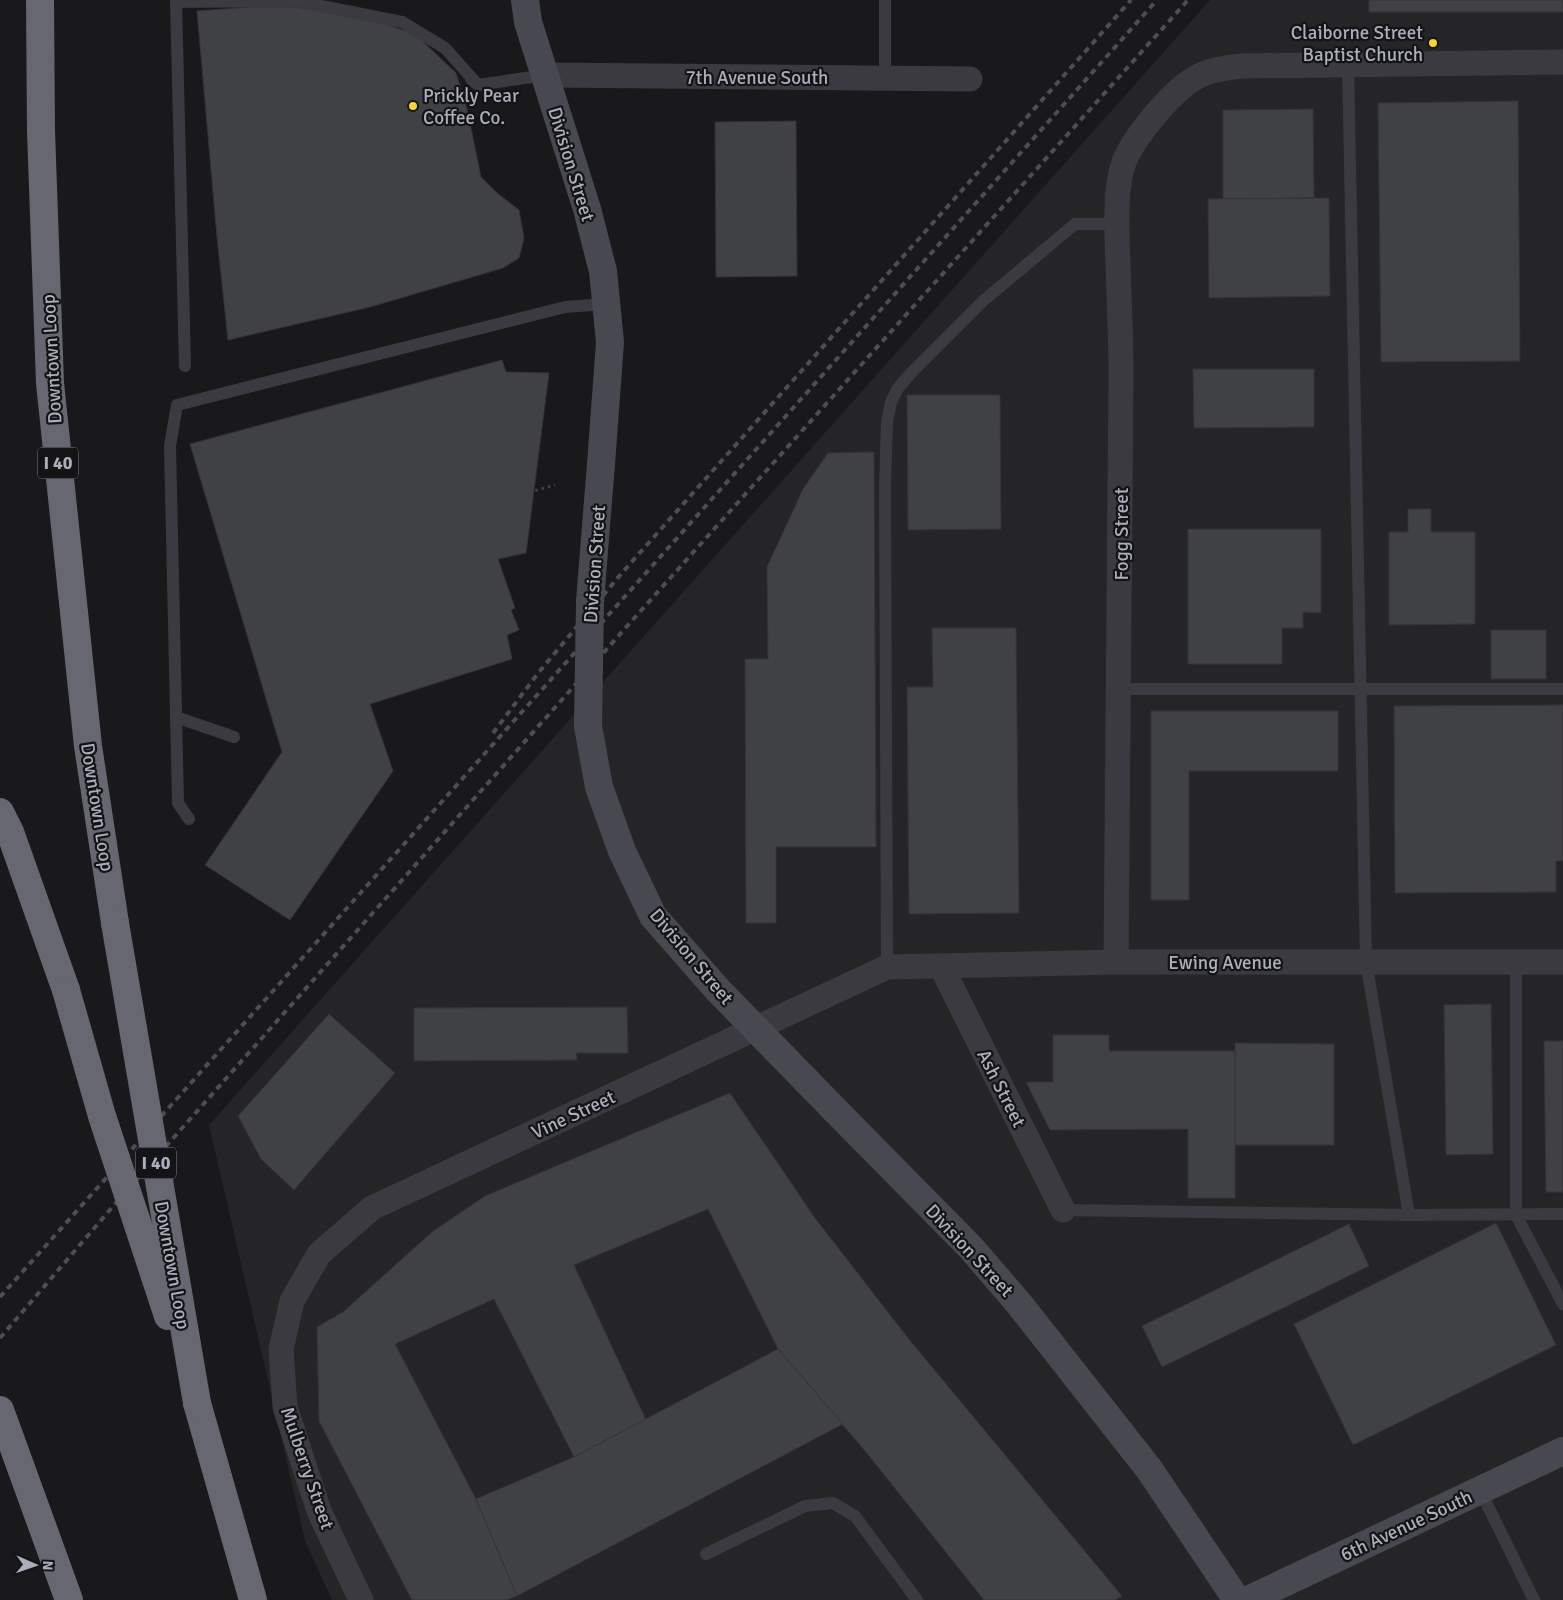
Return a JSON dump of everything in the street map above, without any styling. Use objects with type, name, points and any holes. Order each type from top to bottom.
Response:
[{"type":"highway","name":"Downtown Loop","points":[[40,0],[41,131],[50,383],[88,746],[197,1403],[253,1600]]},
{"type":"highway","points":[[0,812],[10,832],[66,990],[102,1116],[197,1403]]},
{"type":"highway","points":[[0,1410],[69,1600]]},
{"type":"main road","name":"Division Street","points":[[525,0],[528,22],[587,209],[603,271],[610,342],[590,601],[588,726],[599,787],[622,851],[654,916],[717,989],[972,1249],[1020,1305],[1149,1469],[1238,1600]]},
{"type":"main road","name":"6th Avenue South","points":[[1248,1600],[1563,1451]]},
{"type":"street","points":[[1348,64],[1563,62]]},
{"type":"street","name":"Fogg Street","points":[[1116,962],[1120,689],[1121,347],[1116,224],[1121,175],[1124,164],[1137,140],[1155,116],[1186,84],[1196,78],[1218,70],[1241,66],[1348,64]]},
{"type":"street","name":"7th Avenue South","points":[[545,75],[970,79]]},
{"type":"street","name":"Ewing Avenue","points":[[888,967],[1116,962],[1563,962]]},
{"type":"street","name":"Ash Street","points":[[941,966],[1063,1210]]},
{"type":"street","name":"Vine Street","points":[[292,1301],[319,1254],[372,1208],[888,967]]},
{"type":"street","name":"Mulberry Street","points":[[292,1301],[282,1349],[285,1407],[319,1511],[362,1600]]},
{"type":"lane","points":[[885,0],[885,78]]},
{"type":"lane","points":[[185,366],[176,1],[297,1],[402,22],[445,48],[478,85],[545,75]]},
{"type":"lane","points":[[1348,64],[1366,962],[1409,1215]]},
{"type":"lane","points":[[888,967],[885,488],[887,422],[891,402],[898,388],[913,371],[982,302],[1075,224],[1116,224]]},
{"type":"lane","points":[[189,819],[178,803],[170,446],[177,404],[565,307],[606,304]]},
{"type":"lane","points":[[1120,689],[1563,689]]},
{"type":"lane","points":[[176,717],[234,737]]},
{"type":"lane","points":[[1516,962],[1516,1215],[1563,1304]]},
{"type":"lane","points":[[1063,1210],[1409,1215],[1563,1214]]},
{"type":"lane","points":[[1480,1490],[1534,1600]]},
{"type":"lane","points":[[706,1554],[805,1506],[832,1503],[855,1516],[917,1600]]},
{"type":"path","points":[[329,548],[555,485]]},
{"type":"shaded area","points":[[1210,0],[1563,0],[1563,1600],[332,1600],[305,1541],[209,1125]]},
{"type":"building","points":[[1369,0],[1563,0],[1563,12],[1369,12]]},
{"type":"building","points":[[251,7],[292,7],[356,13],[416,35],[456,73],[467,109],[481,177],[497,193],[519,210],[524,238],[519,258],[503,268],[370,307],[228,340],[197,11]]},
{"type":"building","points":[[1518,101],[1520,361],[1381,362],[1378,103]]},
{"type":"building","points":[[1313,109],[1314,198],[1223,199],[1223,110]]},
{"type":"building","points":[[796,121],[797,276],[716,277],[715,122]]},
{"type":"building","points":[[1329,198],[1330,296],[1209,298],[1208,199]]},
{"type":"building","points":[[502,360],[506,372],[549,373],[526,553],[498,559],[515,608],[511,610],[519,630],[507,635],[512,659],[370,704],[393,771],[290,920],[205,865],[282,752],[190,444]]},
{"type":"building","points":[[1193,369],[1314,369],[1314,427],[1194,428]]},
{"type":"building","points":[[907,395],[1000,395],[1001,529],[908,530]]},
{"type":"building","points":[[874,452],[876,847],[776,847],[776,923],[746,923],[745,659],[768,659],[767,567],[803,489],[828,453]]},
{"type":"building","points":[[1408,509],[1431,509],[1431,532],[1475,532],[1475,624],[1389,625],[1389,532],[1408,532]]},
{"type":"building","points":[[1188,529],[1321,529],[1321,613],[1303,612],[1303,628],[1282,628],[1282,664],[1188,664]]},
{"type":"building","points":[[932,628],[1016,628],[1019,913],[909,914],[907,687],[933,687]]},
{"type":"building","points":[[1491,630],[1546,630],[1546,679],[1491,679]]},
{"type":"building","points":[[1563,705],[1563,861],[1556,861],[1556,892],[1395,893],[1394,706]]},
{"type":"building","points":[[1151,711],[1338,711],[1338,771],[1189,771],[1189,900],[1151,900]]},
{"type":"building","points":[[1491,1004],[1493,1154],[1446,1155],[1444,1005]]},
{"type":"building","points":[[627,1007],[628,1053],[576,1053],[577,1060],[414,1061],[414,1008]]},
{"type":"building","points":[[329,1014],[395,1073],[294,1190],[261,1159],[238,1116]]},
{"type":"building","points":[[1053,1035],[1109,1035],[1109,1051],[1235,1051],[1235,1198],[1188,1198],[1188,1129],[1050,1130],[1026,1082],[1053,1082]]},
{"type":"building","points":[[1544,1041],[1563,1041],[1563,1192],[1546,1192]]},
{"type":"building","points":[[1235,1043],[1334,1044],[1334,1145],[1235,1145]]},
{"type":"building","points":[[730,1093],[815,1218],[908,1338],[1122,1596],[1115,1600],[984,1600],[866,1452],[778,1349],[708,1209],[574,1265],[646,1420],[574,1457],[494,1299],[395,1344],[476,1499],[517,1596],[507,1600],[412,1600],[319,1421],[317,1327],[343,1312],[432,1232],[485,1196]]},
{"type":"building","points":[[1496,1223],[1556,1345],[1353,1445],[1294,1324]]},
{"type":"building","points":[[1349,1224],[1369,1266],[1162,1367],[1142,1326]]},
{"type":"building","points":[[778,1349],[843,1424],[517,1596],[476,1499],[574,1457]]},
{"type":"railway","points":[[493,733],[539,672],[621,574],[1131,0]]},
{"type":"railway","points":[[0,1297],[1157,0]]},
{"type":"railway","points":[[0,1338],[121,1197],[629,624],[1188,0]]},
{"type":"place","name":"Claiborne Street Baptist Church","points":[[1433,43]]},
{"type":"place","name":"Prickly Pear Coffee Co.","points":[[413,106]]}]
